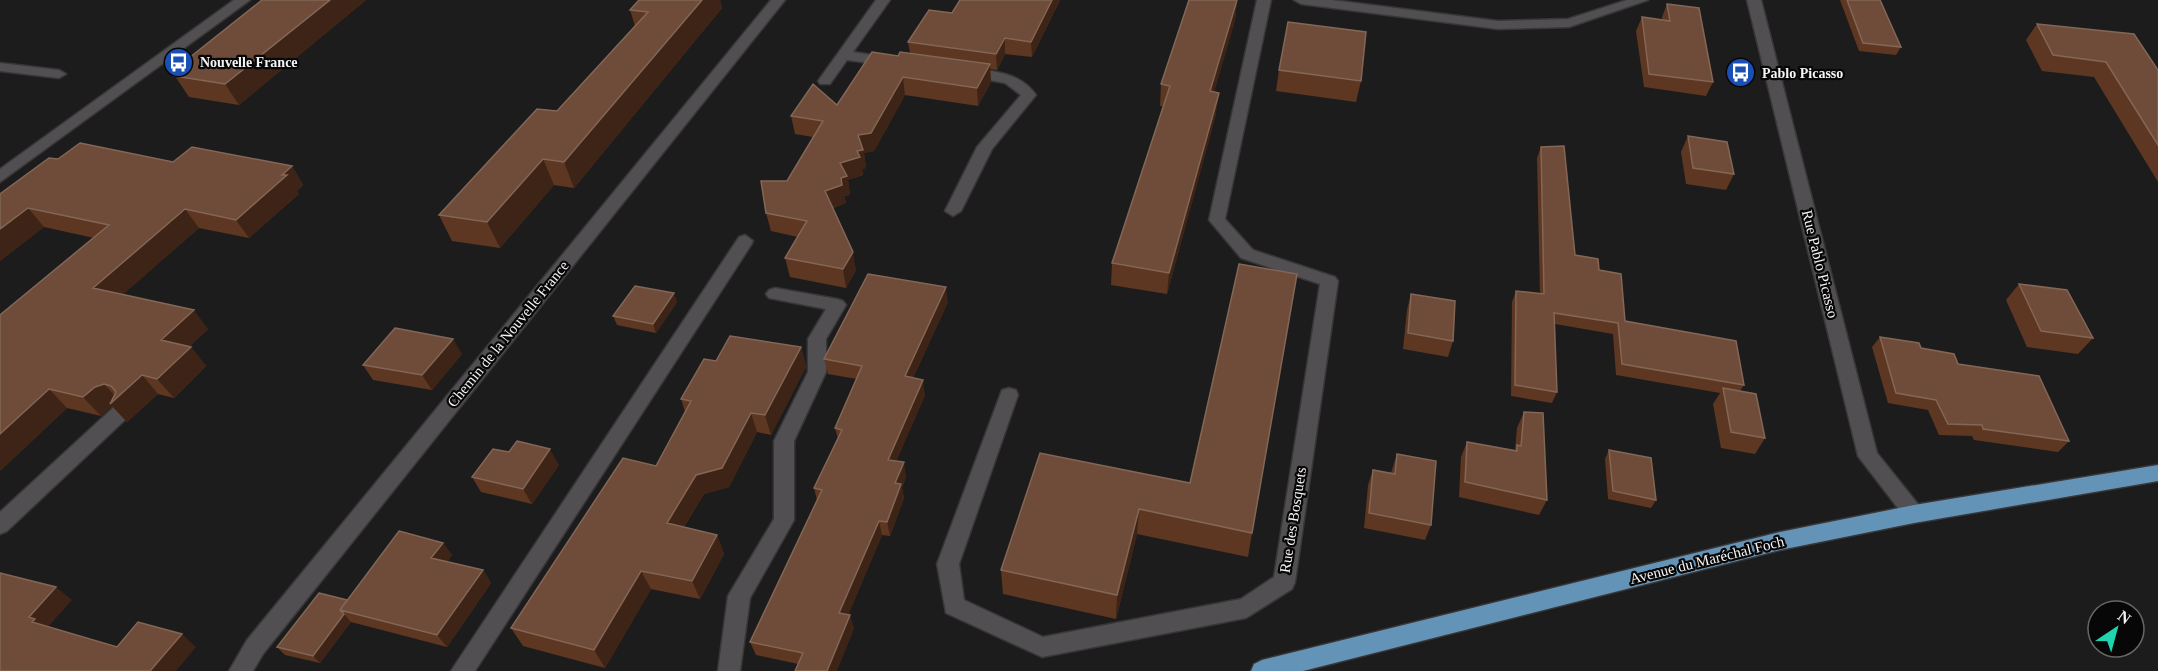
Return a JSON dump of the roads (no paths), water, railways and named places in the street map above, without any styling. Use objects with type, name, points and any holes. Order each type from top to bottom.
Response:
[{"type":"main road","name":"Avenue du Maréchal Foch","points":[[1262,671],[1780,541],[1914,514],[2158,473]]},
{"type":"street","points":[[0,177],[243,0]]},
{"type":"street","name":"Chemin de la Nouvelle France","points":[[240,671],[255,647],[778,0]]},
{"type":"street","points":[[825,81],[883,0]]},
{"type":"street","name":"Rue des Bosquets","points":[[1009,395],[948,564],[954,606],[1042,647],[1246,608],[1284,582],[1329,281],[1247,254],[1217,220],[1264,0]]},
{"type":"street","points":[[1310,1],[1498,25],[1569,23],[1641,0]]},
{"type":"street","name":"Rue Pablo Picasso","points":[[1754,0],[1869,456],[1914,514]]},
{"type":"street","points":[[844,55],[912,65]]},
{"type":"street","points":[[0,67],[59,74]]},
{"type":"street","points":[[947,69],[1004,78],[1023,86],[1029,95],[985,147],[953,211]]},
{"type":"street","points":[[462,671],[745,241]]},
{"type":"street","points":[[729,671],[740,596],[784,520],[784,441],[817,372],[817,339],[837,304],[775,294]]},
{"type":"street","points":[[0,525],[121,412]]},
{"type":"place","name":"Nouvelle France","points":[[179,62]]},
{"type":"place","name":"Pablo Picasso","points":[[1741,73]]}]
